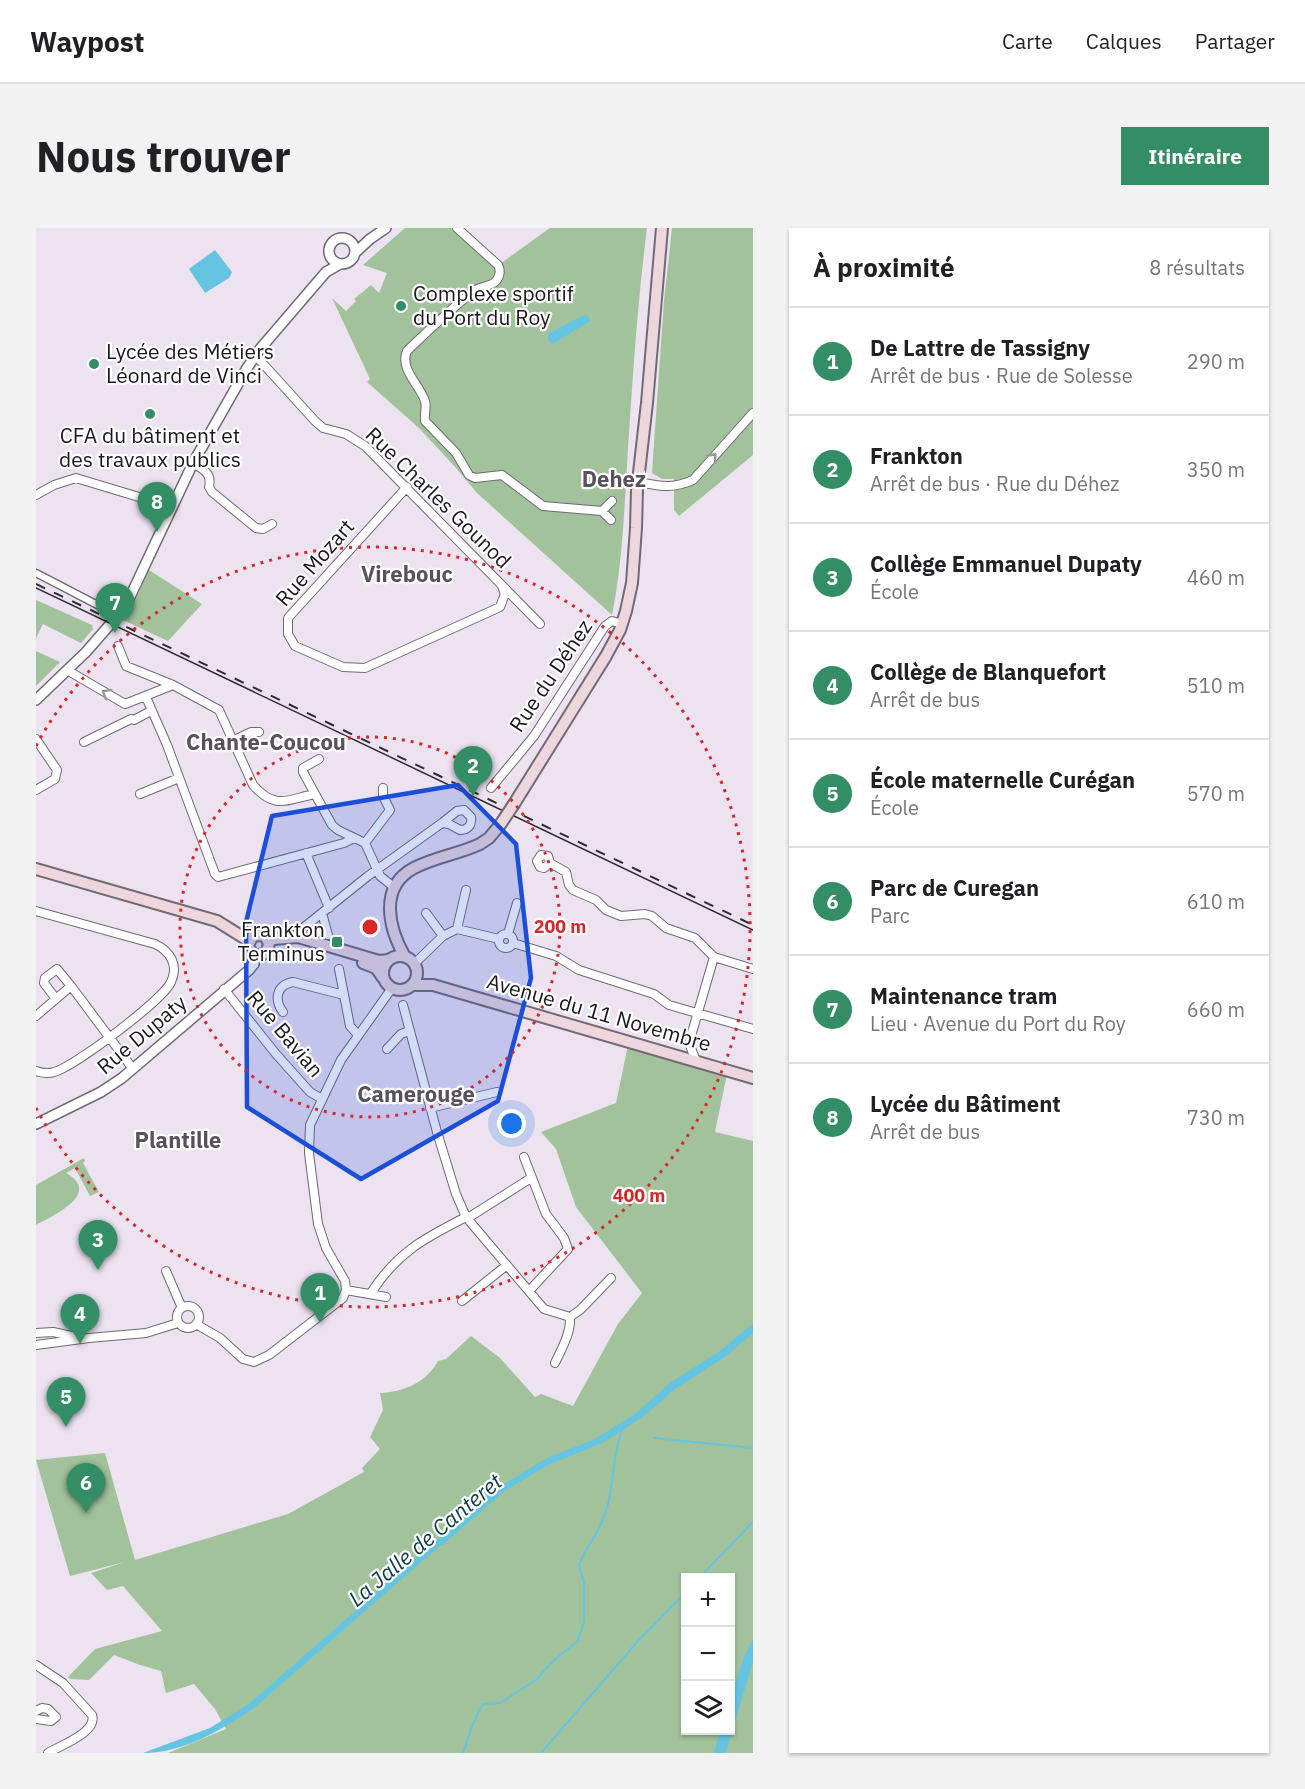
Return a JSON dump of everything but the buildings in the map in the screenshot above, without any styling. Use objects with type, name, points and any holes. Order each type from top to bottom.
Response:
[{"type":"main road","points":[[412,985],[389,918],[389,907],[395,888],[413,868],[480,844],[489,838],[514,804],[606,656],[622,624],[632,583],[636,498],[647,403],[662,228]]},
{"type":"main road","points":[[636,528],[644,483],[648,427],[647,403]]},
{"type":"main road","points":[[36,869],[218,921],[249,941]]},
{"type":"main road","points":[[249,941],[256,935],[273,939],[298,937],[379,961],[404,962]]},
{"type":"main road","points":[[266,938],[269,946],[267,952]]},
{"type":"main road","points":[[249,941],[250,951],[255,956],[262,956],[278,944],[290,942],[373,966],[392,988]]},
{"type":"main road","points":[[383,978],[384,967],[404,962]]},
{"type":"main road","name":"Avenue du 11 Novembre","points":[[404,962],[433,985]]},
{"type":"main road","name":"Avenue du 11 Novembre","points":[[392,988],[403,990],[412,985],[433,985],[753,1078]]},
{"type":"street","points":[[36,700],[114,621],[129,599],[193,463],[256,356],[326,272],[349,262],[370,239],[386,228]]},
{"type":"street","points":[[457,228],[498,265],[499,276],[496,281],[476,289],[407,351],[406,366],[425,400],[424,421],[456,453],[469,475],[481,478],[502,475],[543,506],[602,511],[611,520]]},
{"type":"street","points":[[326,272],[329,246],[335,239],[344,237],[352,242],[370,239]]},
{"type":"street","points":[[352,242],[355,253]]},
{"type":"street","points":[[329,255],[340,264]]},
{"type":"street","name":"Rue Charles Gounod","points":[[256,356],[323,428],[346,434],[365,446],[540,624]]},
{"type":"street","points":[[641,446],[643,451],[641,479],[644,483],[666,488],[682,485],[693,480],[753,413]]},
{"type":"street","points":[[193,463],[209,476],[211,480],[209,487],[212,492],[256,528],[263,529],[272,524]]},
{"type":"street","points":[[36,495],[54,485],[76,478],[172,507]]},
{"type":"street","name":"Rue Mozart","points":[[407,487],[288,618],[288,634],[295,646],[343,668],[365,668],[500,607],[505,594],[502,586]]},
{"type":"street","points":[[602,511],[612,501]]},
{"type":"street","points":[[36,573],[111,612]]},
{"type":"street","name":"Rue du Déhez","points":[[492,788],[534,736],[605,626],[612,621],[622,624]]},
{"type":"street","points":[[118,646],[126,666],[219,710],[253,785],[260,794],[280,802],[315,794]]},
{"type":"street","points":[[67,670],[125,704],[131,719]]},
{"type":"street","points":[[125,704],[172,686]]},
{"type":"street","points":[[146,697],[218,877],[344,843],[354,838]]},
{"type":"street","points":[[84,742],[151,711]]},
{"type":"street","points":[[234,740],[250,732],[259,732]]},
{"type":"street","points":[[36,739],[57,770],[55,779],[36,790]]},
{"type":"street","points":[[319,759],[303,768],[303,772],[332,825],[365,843],[377,870],[388,884],[395,888]]},
{"type":"street","points":[[140,794],[179,778]]},
{"type":"street","points":[[365,843],[390,810],[383,796],[383,789]]},
{"type":"street","points":[[298,932],[442,823]]},
{"type":"street","points":[[306,853],[325,910],[328,935]]},
{"type":"street","points":[[550,863],[566,872],[569,885],[573,890],[596,900],[606,910],[621,916],[645,914],[652,916],[666,928],[695,938],[714,957],[753,969]]},
{"type":"street","points":[[457,929],[466,890]]},
{"type":"street","points":[[508,934],[517,903]]},
{"type":"street","points":[[36,911],[155,944],[170,954],[174,971],[171,982],[131,1022],[57,1072],[36,1071]]},
{"type":"street","points":[[426,913],[443,936]]},
{"type":"street","points":[[404,962],[457,929],[499,939]]},
{"type":"street","points":[[499,939],[508,934]]},
{"type":"street","points":[[508,934],[513,943]]},
{"type":"street","points":[[499,939],[502,948],[510,947],[513,943]]},
{"type":"street","points":[[513,943],[556,956],[579,970],[654,994],[669,1005],[753,1029]]},
{"type":"street","name":"Rue Dupaty","points":[[36,1124],[100,1092],[133,1069],[252,967],[255,956]]},
{"type":"street","points":[[677,1056],[689,1044],[714,957]]},
{"type":"street","points":[[56,999],[44,983],[45,978],[57,969],[111,1036],[133,1069]]},
{"type":"street","points":[[339,969],[350,1026],[358,1035]]},
{"type":"street","points":[[283,1012],[277,1004],[278,998],[282,987],[288,983],[293,982],[344,994]]},
{"type":"street","points":[[36,1016],[71,986]]},
{"type":"street","points":[[196,1324],[220,1338],[243,1359],[250,1362],[258,1361],[339,1302],[346,1290],[345,1281],[321,1238],[315,1206],[309,1136],[313,1117],[340,1060],[392,988]]},
{"type":"street","name":"Rue Bavian","points":[[224,989],[276,1054],[310,1092],[321,1099]]},
{"type":"street","points":[[403,1005],[430,1108],[456,1194],[466,1217],[544,1309],[570,1317]]},
{"type":"street","points":[[387,1049],[401,1034],[408,1031]]},
{"type":"street","points":[[689,1044],[696,1061]]},
{"type":"street","points":[[430,1108],[497,1092]]},
{"type":"street","points":[[524,1158],[546,1214],[564,1238],[568,1249],[529,1291]]},
{"type":"street","points":[[371,1293],[405,1252],[435,1232],[471,1216],[531,1178]]},
{"type":"street","points":[[462,1301],[507,1265]]},
{"type":"street","points":[[166,1271],[182,1308]]},
{"type":"street","points":[[570,1317],[580,1310],[611,1278]]},
{"type":"street","points":[[346,1290],[386,1297]]},
{"type":"street","points":[[178,1323],[187,1328],[196,1324],[199,1318],[197,1311],[192,1307],[182,1308]]},
{"type":"street","points":[[178,1323],[177,1316],[182,1308]]},
{"type":"street","points":[[555,1363],[566,1338],[570,1317]]},
{"type":"street","points":[[36,1346],[155,1332],[178,1323]]},
{"type":"street","points":[[36,1333],[53,1332],[71,1337],[89,1338]]},
{"type":"street","points":[[53,1332],[56,1341],[54,1343]]},
{"type":"street","points":[[36,1665],[67,1687],[94,1720],[87,1731],[48,1753]]},
{"type":"street","points":[[36,1711],[42,1708],[48,1709],[56,1717],[51,1721],[36,1719]]},
{"type":"highlighted area","points":[[458,785],[516,844],[531,978],[498,1101],[361,1179],[247,1107],[246,922],[272,816]]},
{"type":"green space","points":[[405,228],[452,228],[497,266],[550,228],[647,228],[635,346],[622,540],[612,615],[477,493],[419,428],[367,382],[370,379],[332,298],[346,311],[356,301],[354,299],[371,285],[379,293],[387,273],[363,265]]},
{"type":"green space","points":[[672,228],[753,228],[753,455],[679,516],[674,510],[674,479],[662,479],[652,473],[664,301]]},
{"type":"green space","points":[[149,570],[202,604],[168,641],[123,620],[133,606]]},
{"type":"green space","points":[[36,600],[92,625],[93,629],[81,643],[43,624],[36,638]]},
{"type":"green space","points":[[36,651],[60,662],[36,686]]},
{"type":"green space","points":[[628,1045],[727,1074],[715,1132],[753,1141],[753,1753],[168,1753],[226,1729],[215,1709],[194,1684],[166,1693],[161,1671],[114,1655],[89,1680],[68,1677],[95,1649],[162,1631],[123,1586],[107,1590],[91,1573],[125,1562],[70,1576],[36,1460],[105,1453],[135,1560],[288,1514],[364,1472],[362,1468],[380,1449],[370,1437],[383,1410],[380,1393],[397,1391],[420,1381],[438,1361],[446,1359],[471,1336],[500,1358],[535,1397],[541,1394],[573,1406],[618,1324],[642,1293],[576,1207],[556,1149],[541,1132],[616,1103]]},
{"type":"green space","points":[[84,1158],[83,1163],[99,1192],[90,1196],[75,1168],[66,1173],[76,1181],[79,1189],[77,1196],[71,1204],[36,1225],[36,1185]]},
{"type":"water","points":[[215,250],[232,272],[229,278],[205,293],[189,269]]},
{"type":"water","points":[[584,315],[588,316],[590,321],[552,344],[548,340],[548,334]]},
{"type":"water","points":[[753,1323],[753,1333],[725,1357],[675,1389],[644,1416],[602,1443],[550,1464],[498,1495],[254,1708],[202,1739],[173,1749],[143,1753],[210,1728],[250,1703],[494,1490],[547,1458],[595,1439],[635,1414],[670,1383],[720,1351]]},
{"type":"water","points":[[753,1639],[753,1662],[735,1721],[735,1685],[745,1654]]},
{"type":"water","points":[[719,1735],[731,1735],[725,1753],[714,1753]]},
{"type":"waterway","points":[[463,1753],[474,1721],[483,1704],[500,1703],[536,1680],[553,1661],[578,1641],[584,1622],[584,1583],[579,1565],[607,1508],[622,1430]]},
{"type":"waterway","points":[[654,1438],[753,1448]]},
{"type":"waterway","name":"La Jalle de Canteret","points":[[442,1544],[503,1491]]},
{"type":"waterway","points":[[704,1573],[753,1522]]},
{"type":"waterway","points":[[541,1753],[638,1641],[681,1597]]},
{"type":"tram line","points":[[36,588],[753,930]]},
{"type":"railway","points":[[36,584],[753,925]]},
{"type":"place","name":"Complexe sportif du Port du Roy","points":[[401,306]]},
{"type":"place","name":"Lycée des Métiers Léonard de Vinci","points":[[94,364]]},
{"type":"place","name":"CFA du bâtiment et des travaux publics","points":[[150,414]]},
{"type":"place","name":"Lycée du Bâtiment","points":[[157,532]]},
{"type":"place","name":"Maintenance tram","points":[[115,633]]},
{"type":"place","name":"Frankton","points":[[473,796]]},
{"type":"place","name":"Frankton Terminus","points":[[337,942]]},
{"type":"place","name":"Collège Emmanuel Dupaty","points":[[98,1270]]},
{"type":"place","name":"De Lattre de Tassigny","points":[[320,1323]]},
{"type":"place","name":"Collège de Blanquefort","points":[[80,1344]]},
{"type":"place","name":"École maternelle Curégan","points":[[66,1427]]},
{"type":"place","name":"Parc de Curegan","points":[[86,1513]]},
{"type":"district","name":"Dehez","points":[[614,479]]},
{"type":"district","name":"Virebouc","points":[[407,574]]},
{"type":"district","name":"Chante-Coucou","points":[[266,742]]},
{"type":"district","name":"Camerouge","points":[[416,1094]]},
{"type":"district","name":"Plantille","points":[[178,1140]]}]
